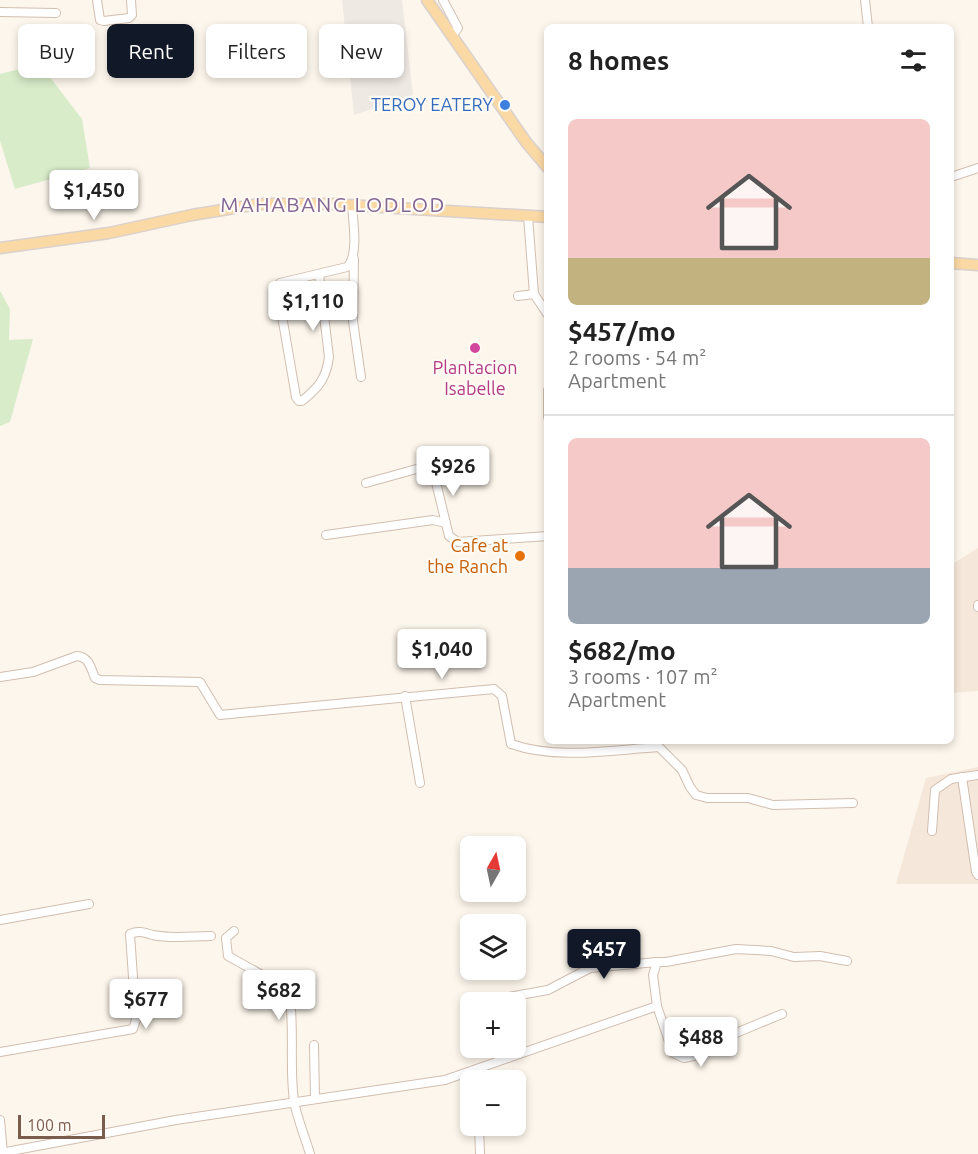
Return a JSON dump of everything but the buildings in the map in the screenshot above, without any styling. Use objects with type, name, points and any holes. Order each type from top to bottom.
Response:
[{"type":"main road","points":[[427,0],[526,142],[544,163]]},
{"type":"main road","points":[[0,248],[109,233],[192,215],[260,204],[298,202],[544,217]]},
{"type":"main road","points":[[954,263],[978,265]]},
{"type":"street","points":[[97,0],[99,17],[104,21],[129,18],[132,15],[131,0]]},
{"type":"street","points":[[443,0],[458,28],[452,36]]},
{"type":"street","points":[[865,0],[868,24]]},
{"type":"street","points":[[0,12],[56,13]]},
{"type":"street","points":[[954,176],[978,168]]},
{"type":"street","points":[[352,205],[353,321],[361,377]]},
{"type":"street","points":[[528,216],[534,294],[544,309]]},
{"type":"street","points":[[320,274],[330,357],[327,370],[318,388],[299,401],[296,397],[277,287],[280,283],[347,267],[354,256]]},
{"type":"street","points":[[518,296],[534,294]]},
{"type":"street","points":[[366,483],[420,468],[428,470],[434,474],[449,536],[458,542],[544,536]]},
{"type":"street","points":[[326,535],[433,520],[446,523]]},
{"type":"street","points":[[0,677],[33,672],[82,656],[88,661],[95,678],[100,680],[200,682],[220,715],[494,689],[502,696],[511,744],[526,750],[566,753],[659,747],[682,770],[696,795],[707,798],[748,798],[773,805],[853,803]]},
{"type":"street","points":[[405,696],[420,783]]},
{"type":"street","points":[[932,831],[934,790],[951,779],[978,775]]},
{"type":"street","points":[[962,777],[978,875]]},
{"type":"street","points":[[0,920],[89,904]]},
{"type":"street","points":[[234,931],[226,939],[228,956],[289,990],[293,1015],[291,1028],[294,1102],[310,1154]]},
{"type":"street","points":[[0,1052],[133,1029],[136,1020],[130,934],[135,932],[158,936],[211,936]]},
{"type":"street","points":[[526,994],[548,990],[590,968],[666,962],[736,949],[771,951],[794,957],[820,956],[847,961]]},
{"type":"street","points":[[657,962],[653,975],[657,1006],[673,1053],[684,1058],[698,1055],[724,1038],[782,1014]]},
{"type":"street","points":[[526,1052],[657,1006]]},
{"type":"street","points":[[314,1045],[315,1098]]},
{"type":"street","points":[[0,1120],[2,1153],[176,1119],[445,1080],[508,1058]]},
{"type":"street","points":[[479,1136],[480,1154]]},
{"type":"shaded area","points":[[342,0],[402,0],[413,95],[354,115],[350,78],[404,78],[404,24],[345,24]]},
{"type":"shaded area","points":[[978,548],[978,691],[954,693],[954,563]]},
{"type":"shaded area","points":[[978,767],[978,884],[896,884],[926,778]]},
{"type":"green space","points":[[18,69],[18,78],[51,78],[82,119],[90,168],[15,189],[0,141],[0,74]]},
{"type":"green space","points":[[0,291],[10,309],[9,340],[33,339],[10,422],[0,426]]},
{"type":"place","name":"TEROY EATERY","points":[[505,105]]},
{"type":"place","name":"Plantacion Isabelle","points":[[475,348]]},
{"type":"place","name":"Cafe at the Ranch","points":[[520,556]]},
{"type":"district","name":"MAHABANG LODLOD","points":[[333,205]]}]
